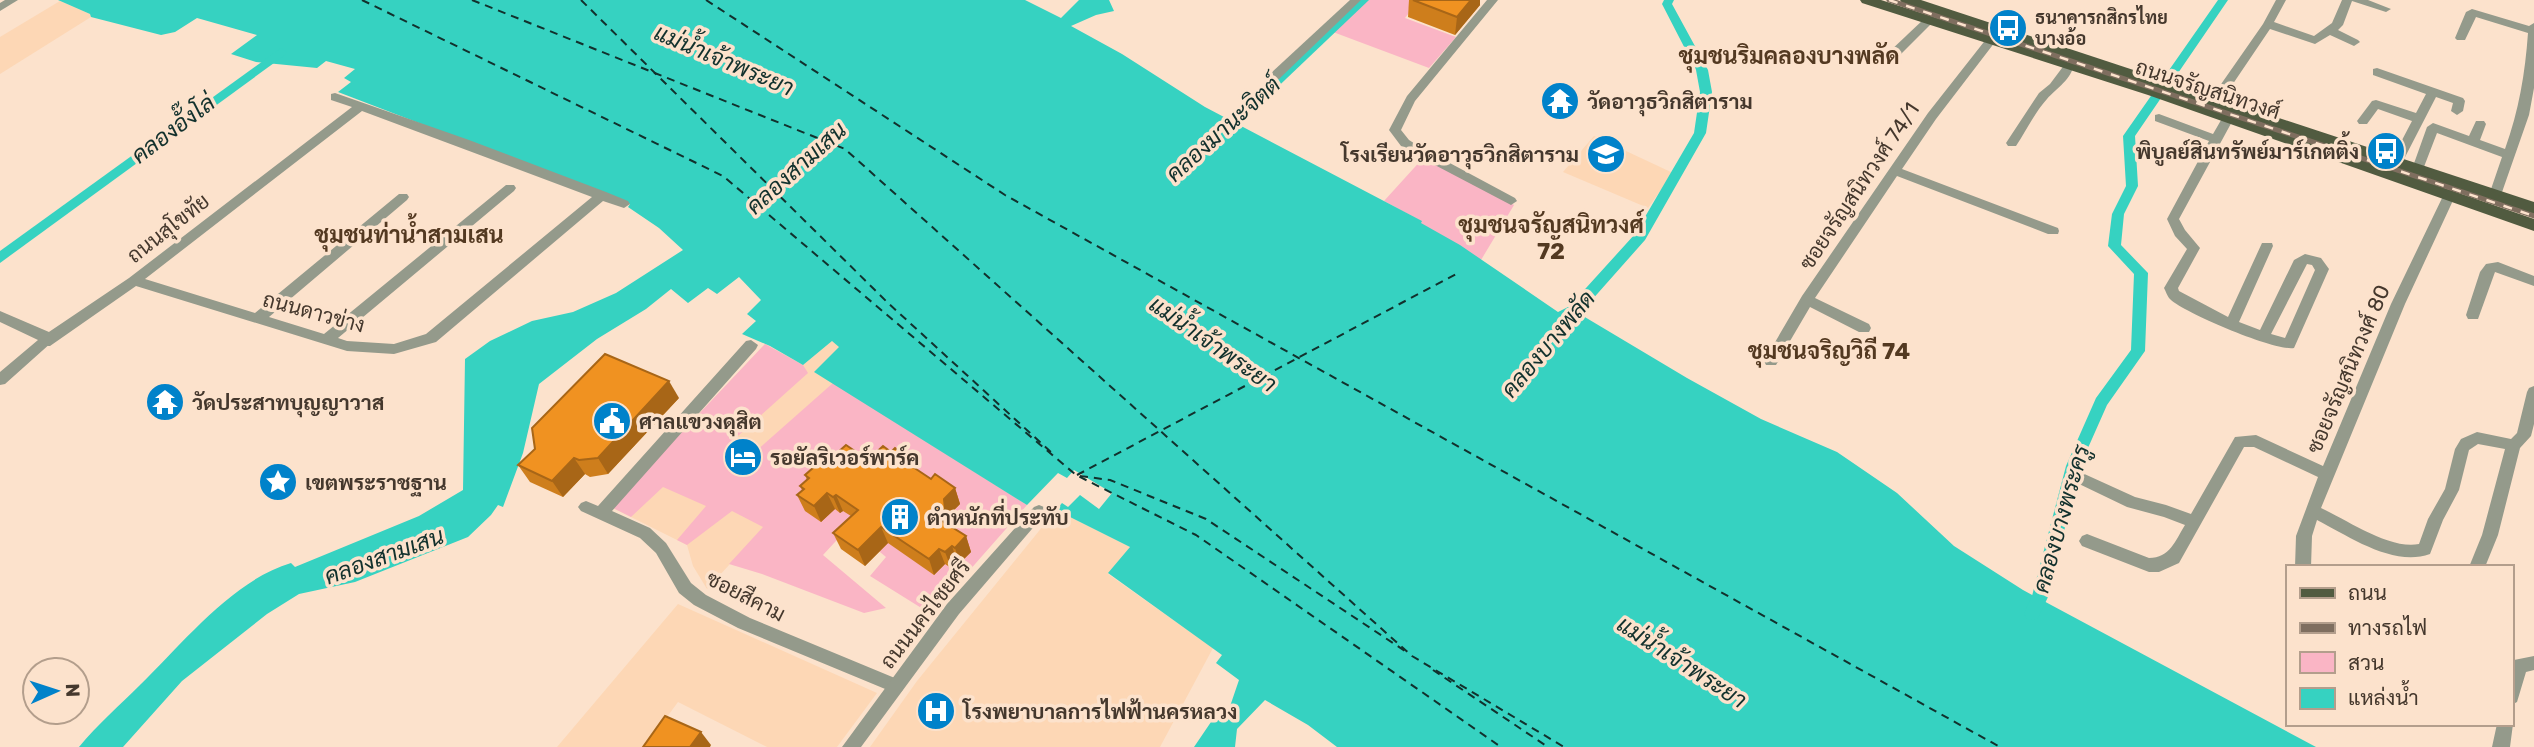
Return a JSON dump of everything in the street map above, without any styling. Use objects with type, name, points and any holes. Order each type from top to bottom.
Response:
[{"type":"main road","name":"ถนนจรัญสนิทวงศ์","points":[[1867,0],[2069,66],[2216,100],[2534,208]]},
{"type":"main road","name":"ถนนจรัญสนิทวงศ์","points":[[1907,0],[2161,89],[2228,118],[2534,225]]},
{"type":"street","points":[[0,8],[13,0]]},
{"type":"street","points":[[1275,76],[1356,0]]},
{"type":"street","points":[[1493,0],[1411,99],[1399,117],[1395,131],[1405,143],[1416,150],[1511,201]]},
{"type":"street","points":[[2216,100],[2268,24],[2281,0]]},
{"type":"street","points":[[2268,24],[2315,40],[2320,34],[2337,25],[2347,0]]},
{"type":"street","points":[[2357,0],[2386,9]]},
{"type":"street","points":[[2461,38],[2472,12],[2534,29],[2533,73],[2523,115],[2495,195]]},
{"type":"street","points":[[1893,55],[1928,21]]},
{"type":"street","points":[[2330,31],[2354,42]]},
{"type":"street","name":"ซอยจรัญสนิทวงศ์ 74/1","points":[[1770,361],[1807,300],[1944,100],[1991,40]]},
{"type":"street","points":[[2012,143],[2043,96],[2054,87],[2069,66]]},
{"type":"street","points":[[2377,72],[2459,101],[2457,111]]},
{"type":"street","points":[[2397,161],[2433,92]]},
{"type":"street","points":[[335,97],[624,204]]},
{"type":"street","points":[[2363,121],[2376,104],[2420,119]]},
{"type":"street","name":"ถนนสุโขทัย","points":[[0,380],[45,342],[134,281],[361,106]]},
{"type":"street","points":[[2159,118],[2216,139]]},
{"type":"street","points":[[2228,118],[2173,219],[2180,233],[2193,248],[2171,288],[2181,300],[2263,337],[2281,344],[2291,342],[2322,269],[2310,259],[2299,262],[2263,337]]},
{"type":"street","points":[[2473,141],[2480,124]]},
{"type":"street","points":[[2418,169],[2433,127],[2509,155]]},
{"type":"street","points":[[1896,171],[2053,232]]},
{"type":"street","points":[[326,340],[510,188]]},
{"type":"street","name":"ซอยจรัญสนิทวงศ์ 80","points":[[2303,565],[2304,536],[2326,474],[2398,304],[2450,194]]},
{"type":"street","name":"ถนนดาวข่าง","points":[[134,281],[347,346],[377,349],[404,347],[431,338],[602,195]]},
{"type":"street","points":[[257,319],[403,197]]},
{"type":"street","points":[[2232,323],[2267,246]]},
{"type":"street","points":[[2473,315],[2491,267],[2498,267],[2534,281]]},
{"type":"street","points":[[1807,300],[1864,328]]},
{"type":"street","points":[[0,316],[38,331],[44,336],[45,342]]},
{"type":"street","name":"ซอยสีคาม","points":[[751,345],[594,510],[645,533],[661,548],[685,588],[700,600],[744,623],[896,686]]},
{"type":"street","points":[[2478,565],[2524,440],[2534,392]]},
{"type":"street","points":[[2312,510],[2386,546],[2400,551],[2420,552],[2425,549],[2436,519],[2452,489],[2466,443],[2477,438],[2524,440]]},
{"type":"street","points":[[2087,541],[2141,563],[2159,565],[2174,558],[2241,441],[2256,441],[2326,474]]},
{"type":"street","points":[[2080,478],[2132,503],[2166,511],[2194,522]]},
{"type":"street","name":"ถนนนครไชยศรี","points":[[851,747],[980,575],[1039,511]]},
{"type":"street","points":[[2513,690],[2520,665],[2534,663]]},
{"type":"street","points":[[2501,747],[2505,726]]},
{"type":"shaded area","points":[[60,1],[90,14],[91,17],[0,74],[0,37]]},
{"type":"shaded area","name":"โรงเรียนวัดอาวุธวิกสิตาราม","points":[[1594,136],[1673,173],[1648,208],[1563,172]]},
{"type":"shaded area","name":"รอยัลริเวอร์พาร์ค","points":[[832,341],[840,347],[814,372],[874,407],[707,589],[693,566],[687,545],[611,507],[765,344],[803,365]]},
{"type":"shaded area","points":[[1056,510],[1130,547],[1108,574],[1213,648],[1160,747],[870,747],[917,681]]},
{"type":"shaded area","points":[[678,604],[877,693],[837,747],[767,747],[678,702],[645,747],[557,747]]},
{"type":"green space","points":[[1368,0],[1419,0],[1405,18],[1456,37],[1429,68],[1333,32]]},
{"type":"green space","points":[[1424,157],[1514,205],[1481,260],[1420,223],[1421,221],[1384,201]]},
{"type":"green space","points":[[765,344],[803,365],[808,373],[730,443],[748,458],[833,383],[1027,505],[931,614],[870,576],[886,557],[857,533],[847,529],[823,555],[886,608],[864,613],[729,564],[763,527],[732,511],[687,545],[677,540],[706,506],[663,487],[631,517],[611,507]]},
{"type":"water","points":[[58,0],[1025,0],[1061,18],[1079,0],[1109,0],[1114,11],[1096,15],[1071,26],[1122,54],[1205,107],[1422,221],[1421,223],[1460,245],[1558,312],[1568,307],[1761,419],[1837,452],[1897,493],[1954,546],[2023,590],[2316,747],[1337,747],[1308,725],[1265,700],[1237,729],[1235,747],[1194,747],[1211,722],[1226,718],[1239,680],[1216,663],[1222,655],[1108,573],[1130,547],[1056,510],[1062,503],[1068,507],[1080,495],[1099,509],[1112,493],[1074,470],[1067,478],[1058,473],[1027,505],[814,372],[839,347],[832,341],[803,365],[742,334],[756,321],[747,314],[761,300],[739,277],[717,294],[708,288],[688,303],[671,289],[646,309],[597,339],[539,384],[523,453],[503,507],[498,505],[468,537],[355,582],[299,594],[267,614],[182,681],[123,747],[79,747],[191,632],[249,583],[270,571],[291,563],[295,567],[419,516],[463,490],[465,359],[490,341],[532,321],[573,312],[616,293],[683,250],[659,228],[628,207],[630,204],[338,92],[351,82],[344,78],[355,69],[326,61],[317,68],[256,62],[231,54],[257,35],[197,18],[175,32],[161,35],[91,17],[90,14]]},
{"type":"building","points":[[1413,0],[1471,0],[1457,17]]},
{"type":"building","name":"ศาลแขวงดุสิต","points":[[605,354],[669,381],[598,458],[574,458],[552,481],[518,465],[535,449],[532,428]]},
{"type":"building","name":"ตำหนักที่ประทับ","points":[[846,445],[868,460],[883,446],[891,452],[895,448],[905,455],[902,458],[910,465],[931,479],[935,474],[955,488],[944,499],[945,509],[936,517],[966,536],[955,548],[952,546],[945,552],[939,549],[929,559],[881,527],[858,550],[833,533],[858,510],[836,495],[833,497],[827,493],[814,506],[797,495],[804,489],[800,486],[809,478],[805,475],[823,459],[827,462]]},
{"type":"building","points":[[665,716],[701,732],[690,747],[643,747]]},
{"type":"waterway","name":"คลองมานะจิตต์","points":[[1220,135],[1364,0]]},
{"type":"waterway","name":"คลองบางพลัด","points":[[1562,324],[1640,237],[1700,133],[1706,92],[1702,70],[1667,4],[1669,0]]},
{"type":"waterway","name":"คลองบางพระครู","points":[[2032,613],[2040,597],[2073,466],[2101,402],[2138,351],[2141,273],[2114,246],[2118,214],[2132,186],[2129,136],[2223,0]]},
{"type":"waterway","name":"คลองอั๊งโล่","points":[[0,258],[281,52]]},
{"type":"ferry route","points":[[362,0],[723,176],[1076,475],[1196,535],[1501,747]]},
{"type":"ferry route","points":[[472,0],[655,73]]},
{"type":"ferry route","points":[[581,0],[655,73]]},
{"type":"ferry route","points":[[706,0],[1005,195],[1298,358]]},
{"type":"ferry route","points":[[655,73],[845,149],[1160,431]]},
{"type":"ferry route","points":[[655,73],[887,302],[1052,453]]},
{"type":"ferry route","points":[[1298,358],[1458,273]]},
{"type":"ferry route","points":[[1160,431],[1298,358]]},
{"type":"ferry route","points":[[1298,358],[2000,747]]},
{"type":"ferry route","points":[[1077,475],[1160,431]]},
{"type":"ferry route","points":[[1160,431],[1412,656],[1564,747]]},
{"type":"ferry route","points":[[1080,476],[1110,480],[1206,519],[1405,651]]},
{"type":"ferry route","points":[[1433,670],[1548,747]]},
{"type":"railway","points":[[1889,0],[2534,216]]},
{"type":"place","name":"ธนาคารกสิกรไทย บางอ้อ","points":[[2008,28]]},
{"type":"place","name":"วัดอาวุธวิกสิตาราม","points":[[1560,101]]},
{"type":"place","name":"พิบูลย์สินทรัพย์มาร์เกตติ้ง","points":[[2386,151]]},
{"type":"place","name":"โรงเรียนวัดอาวุธวิกสิตาราม","points":[[1606,154]]},
{"type":"place","name":"วัดประสาทบุญญาวาส","points":[[165,402]]},
{"type":"place","name":"ศาลแขวงดุสิต","points":[[612,421]]},
{"type":"place","name":"รอยัลริเวอร์พาร์ค","points":[[743,457]]},
{"type":"place","name":"เขตพระราชฐาน","points":[[278,482]]},
{"type":"place","name":"ตำหนักที่ประทับ","points":[[900,517]]},
{"type":"place","name":"โรงพยาบาลการไฟฟ้านครหลวง","points":[[936,711]]},
{"type":"district","name":"ชุมชนริมคลองบางพลัด","points":[[1789,56]]},
{"type":"district","name":"ชุมชนท่าน้ำสามเสน","points":[[409,235]]},
{"type":"district","name":"ชุมชนจรัญสนิทวงศ์ 72","points":[[1551,238]]},
{"type":"district","name":"ชุมชนจริญวิถี 74","points":[[1829,351]]},
{"type":"water label","name":"แม่น้ำเจ้าพระยา","points":[[724,60]]},
{"type":"water label","name":"คลองสามเสน","points":[[796,168]]},
{"type":"water label","name":"แม่น้ำเจ้าพระยา","points":[[1213,344]]},
{"type":"water label","name":"คลองสามเสน","points":[[384,556]]},
{"type":"water label","name":"แม่น้ำเจ้าพระยา","points":[[1682,662]]}]
